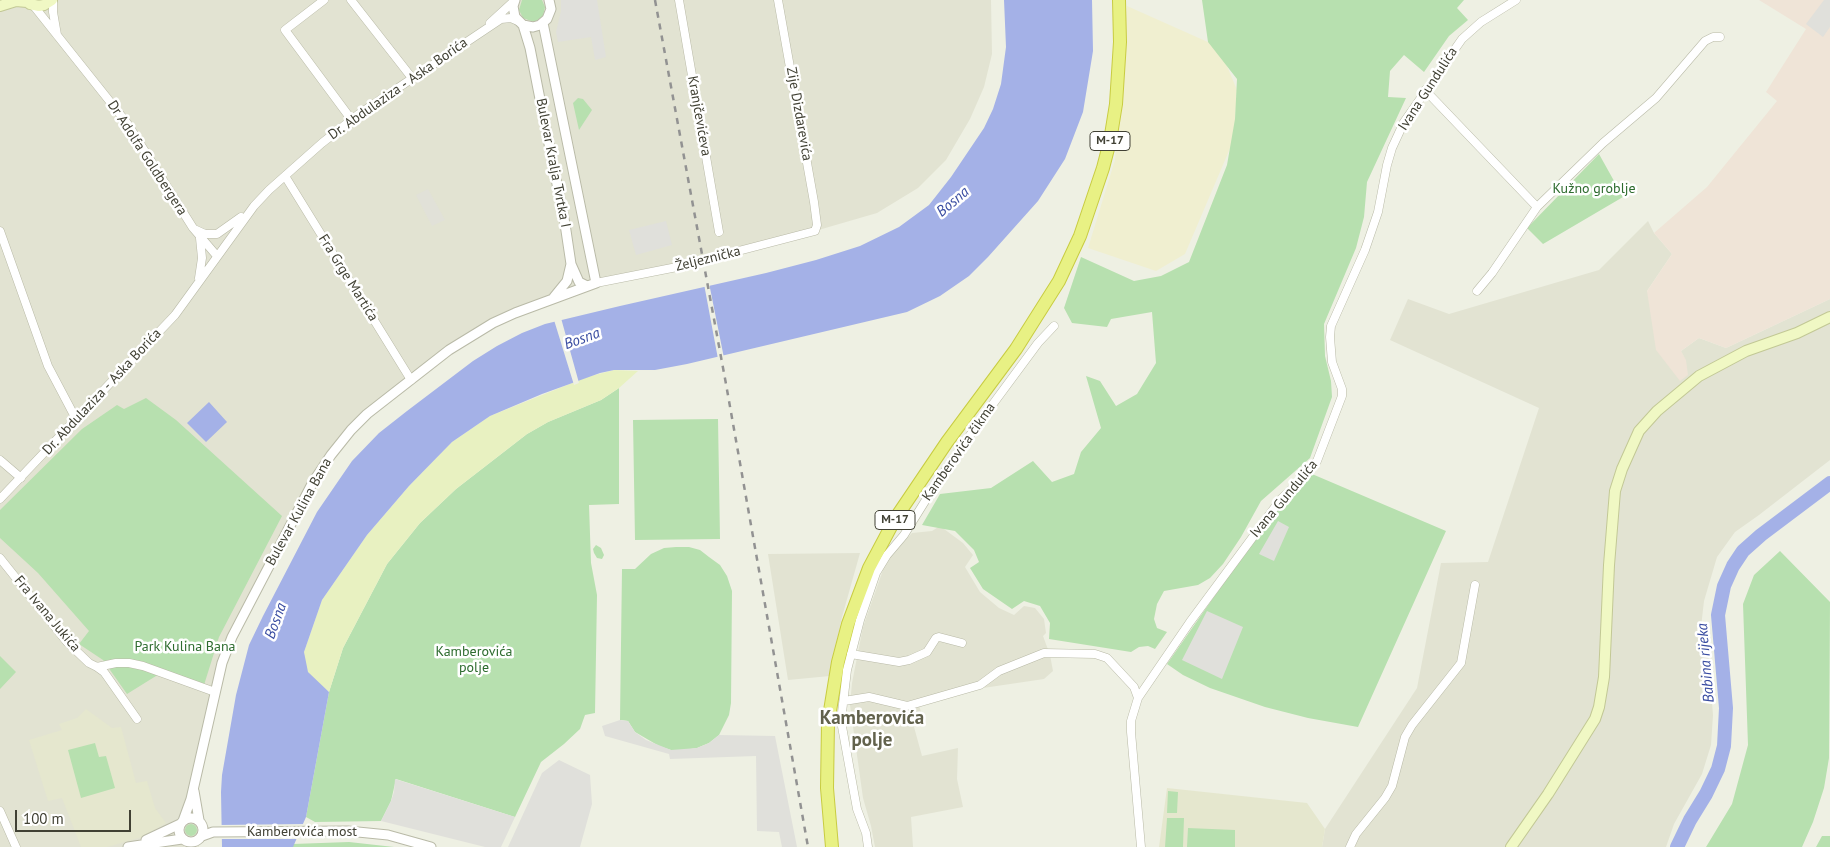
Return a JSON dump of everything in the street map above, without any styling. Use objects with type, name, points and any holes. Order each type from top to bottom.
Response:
[{"type":"highway","name":"M-17","points":[[832,847],[827,788],[828,723],[838,662],[848,624],[869,568],[895,519],[947,442],[1016,350],[1059,281],[1080,236],[1110,141],[1116,104],[1120,42],[1119,0]]},
{"type":"main road","points":[[0,6],[16,1],[44,5],[52,0]]},
{"type":"main road","points":[[1511,847],[1548,794],[1595,719],[1599,707],[1604,677],[1608,565],[1615,491],[1622,469],[1639,431],[1657,411],[1699,376],[1746,351],[1797,333],[1830,317]]},
{"type":"street","name":"Dr Adolfa Goldbergera","points":[[52,0],[58,36]]},
{"type":"street","points":[[324,0],[285,30],[351,119]]},
{"type":"street","points":[[351,0],[412,78]]},
{"type":"street","name":"Dr. Abdulaziza - Aska Borića","points":[[480,33],[514,0]]},
{"type":"street","name":"Bulevar Kralja Tvrtka I","points":[[514,0],[513,12],[520,23],[530,48],[565,224],[571,264],[567,281],[554,298]]},
{"type":"street","name":"Bulevar Kralja Tvrtka I","points":[[549,0],[550,14],[543,23],[592,285]]},
{"type":"street","name":"Kranjčevićeva","points":[[679,0],[718,232]]},
{"type":"street","name":"Zije Dizdarevića","points":[[778,0],[812,189],[817,228]]},
{"type":"street","name":"Ivana Gundulića","points":[[1142,847],[1130,721],[1138,698],[1190,622],[1280,499],[1296,485],[1317,461],[1342,396],[1342,390],[1332,362],[1331,326],[1365,250],[1378,212],[1392,148],[1404,122],[1462,39],[1506,3],[1516,0]]},
{"type":"street","name":"Dr Adolfa Goldbergera","points":[[28,2],[58,36],[127,123],[193,228],[217,256]]},
{"type":"street","name":"Dr. Abdulaziza - Aska Borića","points":[[0,499],[175,314],[254,206],[285,176],[351,119],[480,33],[502,19],[511,18],[520,23]]},
{"type":"street","points":[[520,23],[533,27],[543,23]]},
{"type":"street","points":[[1477,291],[1492,273],[1537,207],[1602,143],[1656,98],[1705,41],[1713,37],[1720,37]]},
{"type":"street","points":[[1425,90],[1537,207]]},
{"type":"street","name":"Fra Grge Martića","points":[[285,176],[411,380]]},
{"type":"street","points":[[193,228],[206,234],[217,234],[233,224],[254,206]]},
{"type":"street","name":"Željeznička","points":[[592,285],[677,267],[812,233],[817,228]]},
{"type":"street","points":[[0,231],[48,366],[76,419]]},
{"type":"street","points":[[198,281],[202,264],[200,238]]},
{"type":"street","points":[[571,264],[579,282],[592,285]]},
{"type":"street","name":"Bulevar Kulina Bana","points":[[181,822],[194,787],[222,663],[232,637],[314,482],[331,455],[367,414],[449,350],[515,313],[592,285]]},
{"type":"street","name":"Kamberovića čikma","points":[[868,847],[866,833],[857,809],[841,720],[847,670],[860,620],[876,573],[904,535],[937,482],[978,423],[1038,343],[1054,326]]},
{"type":"street","points":[[0,460],[21,478]]},
{"type":"street","name":"Fra Ivana Jukića","points":[[0,558],[66,642],[89,663],[104,672],[137,720]]},
{"type":"street","points":[[1350,847],[1356,834],[1386,798],[1392,786],[1405,737],[1412,725],[1461,663],[1475,585]]},
{"type":"street","points":[[851,654],[899,662],[909,660],[926,652],[936,638],[939,637],[962,643]]},
{"type":"street","points":[[844,701],[869,697],[907,706],[980,685],[999,671],[1044,653],[1095,654],[1107,658],[1134,687],[1138,698]]},
{"type":"street","points":[[97,667],[116,663],[129,663],[143,666],[215,692]]},
{"type":"street","name":"Bulevar Kulina Bana","points":[[194,787],[201,823]]},
{"type":"street","points":[[0,811],[16,847]]},
{"type":"street","points":[[190,818],[214,832],[200,841],[132,846],[190,818]]},
{"type":"street","points":[[181,822],[179,833],[186,842]]},
{"type":"street","points":[[200,841],[201,823]]},
{"type":"street","name":"Kamberovića most","points":[[214,832],[348,831],[388,835],[431,847]]},
{"type":"shaded area","points":[[0,0],[991,0],[992,54],[984,87],[970,119],[946,160],[918,188],[877,213],[815,231],[596,283],[493,323],[367,414],[331,455],[232,637],[194,787],[204,830],[198,840],[199,847],[0,847]]},
{"type":"shaded area","points":[[561,0],[597,0],[606,57],[595,60],[591,37],[558,42],[556,32],[561,11]]},
{"type":"shaded area","points":[[1759,0],[1830,0],[1830,299],[1726,348],[1699,338],[1681,351],[1686,360],[1688,375],[1680,381],[1656,350],[1647,291],[1672,254],[1654,233],[1707,187],[1777,101],[1766,92],[1806,29]]},
{"type":"shaded area","points":[[1824,0],[1830,0],[1830,27],[1823,37],[1806,24]]},
{"type":"shaded area","points":[[1127,6],[1219,47],[1237,90],[1234,139],[1185,254],[1156,271],[1088,248],[1115,160]]},
{"type":"shaded area","points":[[428,189],[445,220],[432,226],[416,195]]},
{"type":"shaded area","points":[[666,221],[672,245],[636,255],[629,230]]},
{"type":"shaded area","points":[[1648,221],[1654,233],[1672,254],[1647,291],[1686,360],[1681,351],[1699,338],[1726,348],[1830,299],[1830,460],[1735,532],[1717,557],[1704,601],[1701,627],[1708,654],[1713,715],[1711,745],[1702,774],[1674,824],[1666,847],[1322,847],[1325,829],[1417,688],[1441,563],[1488,562],[1539,408],[1390,340],[1408,299],[1449,314],[1599,270]]},
{"type":"shaded area","points":[[1278,521],[1289,527],[1274,561],[1259,554]]},
{"type":"shaded area","points":[[940,526],[963,543],[973,555],[965,567],[980,592],[999,608],[1014,615],[1024,606],[1035,608],[1044,619],[1046,633],[1043,636],[1050,655],[1053,671],[1044,679],[983,688],[919,705],[921,712],[911,716],[922,756],[958,748],[957,779],[963,807],[911,817],[913,847],[875,847],[863,798],[850,705],[852,683],[863,627],[884,567],[891,555],[912,533],[932,531]]},
{"type":"shaded area","points":[[860,553],[842,617],[830,676],[788,680],[768,554]]},
{"type":"shaded area","points":[[1207,611],[1243,627],[1222,679],[1182,660]]},
{"type":"shaded area","points":[[86,709],[112,728],[121,727],[136,783],[147,781],[155,808],[166,823],[142,837],[107,847],[81,847],[62,798],[48,801],[29,740],[62,730],[59,724],[77,718]]},
{"type":"shaded area","points":[[620,720],[628,721],[635,732],[646,740],[671,750],[697,748],[709,743],[719,735],[775,736],[797,847],[782,847],[779,832],[757,831],[756,756],[670,759],[669,754],[605,736],[602,726]]},
{"type":"shaded area","points":[[559,760],[590,775],[592,804],[580,847],[508,847],[542,773]]},
{"type":"shaded area","points":[[395,779],[515,817],[501,847],[485,847],[381,821],[394,792]]},
{"type":"shaded area","points":[[1167,788],[1307,803],[1325,829],[1322,847],[1159,847]]},
{"type":"green space","points":[[522,0],[542,0],[545,7],[543,16],[536,21],[523,18],[519,10]]},
{"type":"green space","points":[[1202,0],[1464,0],[1457,8],[1468,20],[1449,36],[1424,72],[1404,55],[1390,71],[1388,97],[1406,98],[1367,182],[1364,217],[1356,248],[1324,324],[1325,356],[1331,381],[1332,397],[1310,458],[1261,501],[1241,537],[1223,564],[1210,578],[1198,585],[1164,591],[1157,604],[1154,619],[1157,628],[1167,632],[1155,649],[1148,646],[1139,647],[1131,652],[1049,639],[1050,623],[1040,606],[1024,601],[1012,609],[983,589],[970,568],[979,562],[974,550],[955,531],[922,525],[940,494],[991,488],[1033,461],[1052,482],[1074,474],[1081,452],[1101,428],[1086,376],[1100,381],[1116,406],[1137,394],[1156,363],[1152,312],[1111,319],[1107,327],[1072,323],[1064,308],[1081,257],[1134,281],[1161,276],[1189,262],[1227,165],[1235,119],[1237,79],[1208,42]]},
{"type":"green space","points":[[578,98],[583,99],[592,110],[579,130],[573,103]]},
{"type":"green space","name":"Kužno groblje","points":[[1599,154],[1623,197],[1543,244],[1527,228]]},
{"type":"green space","name":"Kamberovića polje","points":[[619,388],[619,504],[589,505],[591,563],[597,595],[595,713],[585,715],[580,729],[541,762],[515,817],[396,779],[391,801],[381,821],[315,822],[306,817],[329,692],[343,648],[387,564],[420,523],[456,489],[527,434],[548,422],[601,400]]},
{"type":"green space","name":"Park Kulina Bana","points":[[146,398],[176,420],[282,516],[219,637],[204,685],[164,671],[127,694],[103,660],[79,644],[89,631],[38,573],[0,538],[0,510],[82,429],[117,405],[124,409]]},
{"type":"green space","points":[[718,419],[720,539],[635,540],[633,420]]},
{"type":"green space","points":[[1312,474],[1446,531],[1358,727],[1308,718],[1265,707],[1210,688],[1183,675],[1167,664],[1281,501]]},
{"type":"green space","points":[[596,545],[601,548],[604,555],[602,559],[597,558],[594,553],[593,549]]},
{"type":"green space","points":[[689,547],[700,550],[720,565],[727,576],[732,591],[731,703],[729,715],[719,735],[709,743],[697,748],[684,750],[671,750],[659,746],[635,732],[628,721],[620,720],[622,569],[635,569],[651,554],[664,548]]},
{"type":"green space","points":[[1780,551],[1830,602],[1829,758],[1824,788],[1813,822],[1802,847],[1706,847],[1732,804],[1748,745],[1743,604],[1754,575]]},
{"type":"green space","points":[[0,656],[16,672],[0,689]]},
{"type":"green space","points":[[95,743],[99,757],[106,756],[115,788],[81,798],[68,750]]},
{"type":"green space","points":[[1168,791],[1178,792],[1177,813],[1167,813]]},
{"type":"green space","points":[[1167,818],[1184,818],[1183,847],[1165,847]]},
{"type":"green space","points":[[189,824],[193,824],[197,830],[193,836],[189,836],[185,832],[185,828]]},
{"type":"green space","points":[[1188,828],[1235,830],[1235,847],[1187,847]]},
{"type":"green space","points":[[1822,836],[1830,836],[1830,847],[1816,847]]},
{"type":"green space","points":[[349,842],[394,847],[293,847],[293,844]]},
{"type":"sand","points":[[614,370],[638,371],[619,388],[601,400],[548,422],[527,434],[456,489],[420,523],[387,564],[343,648],[329,692],[312,678],[305,665],[304,652],[322,600],[367,535],[409,486],[452,442],[490,416],[587,377]]},
{"type":"water","name":"Bosna","points":[[1004,0],[1092,0],[1093,51],[1083,112],[1065,159],[1038,201],[988,257],[969,276],[940,296],[907,312],[687,364],[655,370],[614,370],[600,373],[542,394],[490,416],[452,442],[409,486],[367,535],[322,600],[304,652],[308,672],[329,692],[306,817],[293,847],[222,847],[222,775],[236,695],[249,645],[317,512],[352,461],[379,433],[473,361],[522,333],[545,324],[816,260],[860,246],[899,227],[929,205],[951,177],[984,128],[993,109],[1001,84],[1006,47]]},
{"type":"water","points":[[209,402],[227,422],[206,442],[187,423]]},
{"type":"pier","points":[[709,283],[724,358],[718,359],[704,284]]},
{"type":"pier","points":[[561,318],[579,383],[574,385],[554,320]]},
{"type":"pier","points":[[306,824],[299,839],[219,839],[219,825]]},
{"type":"waterway","name":"Babina rijeka","points":[[1677,847],[1718,769],[1724,746],[1726,708],[1718,615],[1724,586],[1733,566],[1743,551],[1761,535],[1830,483]]},
{"type":"railway","points":[[655,0],[726,384],[808,847]]},
{"type":"district","name":"Kamberovića polje","points":[[872,730]]}]
